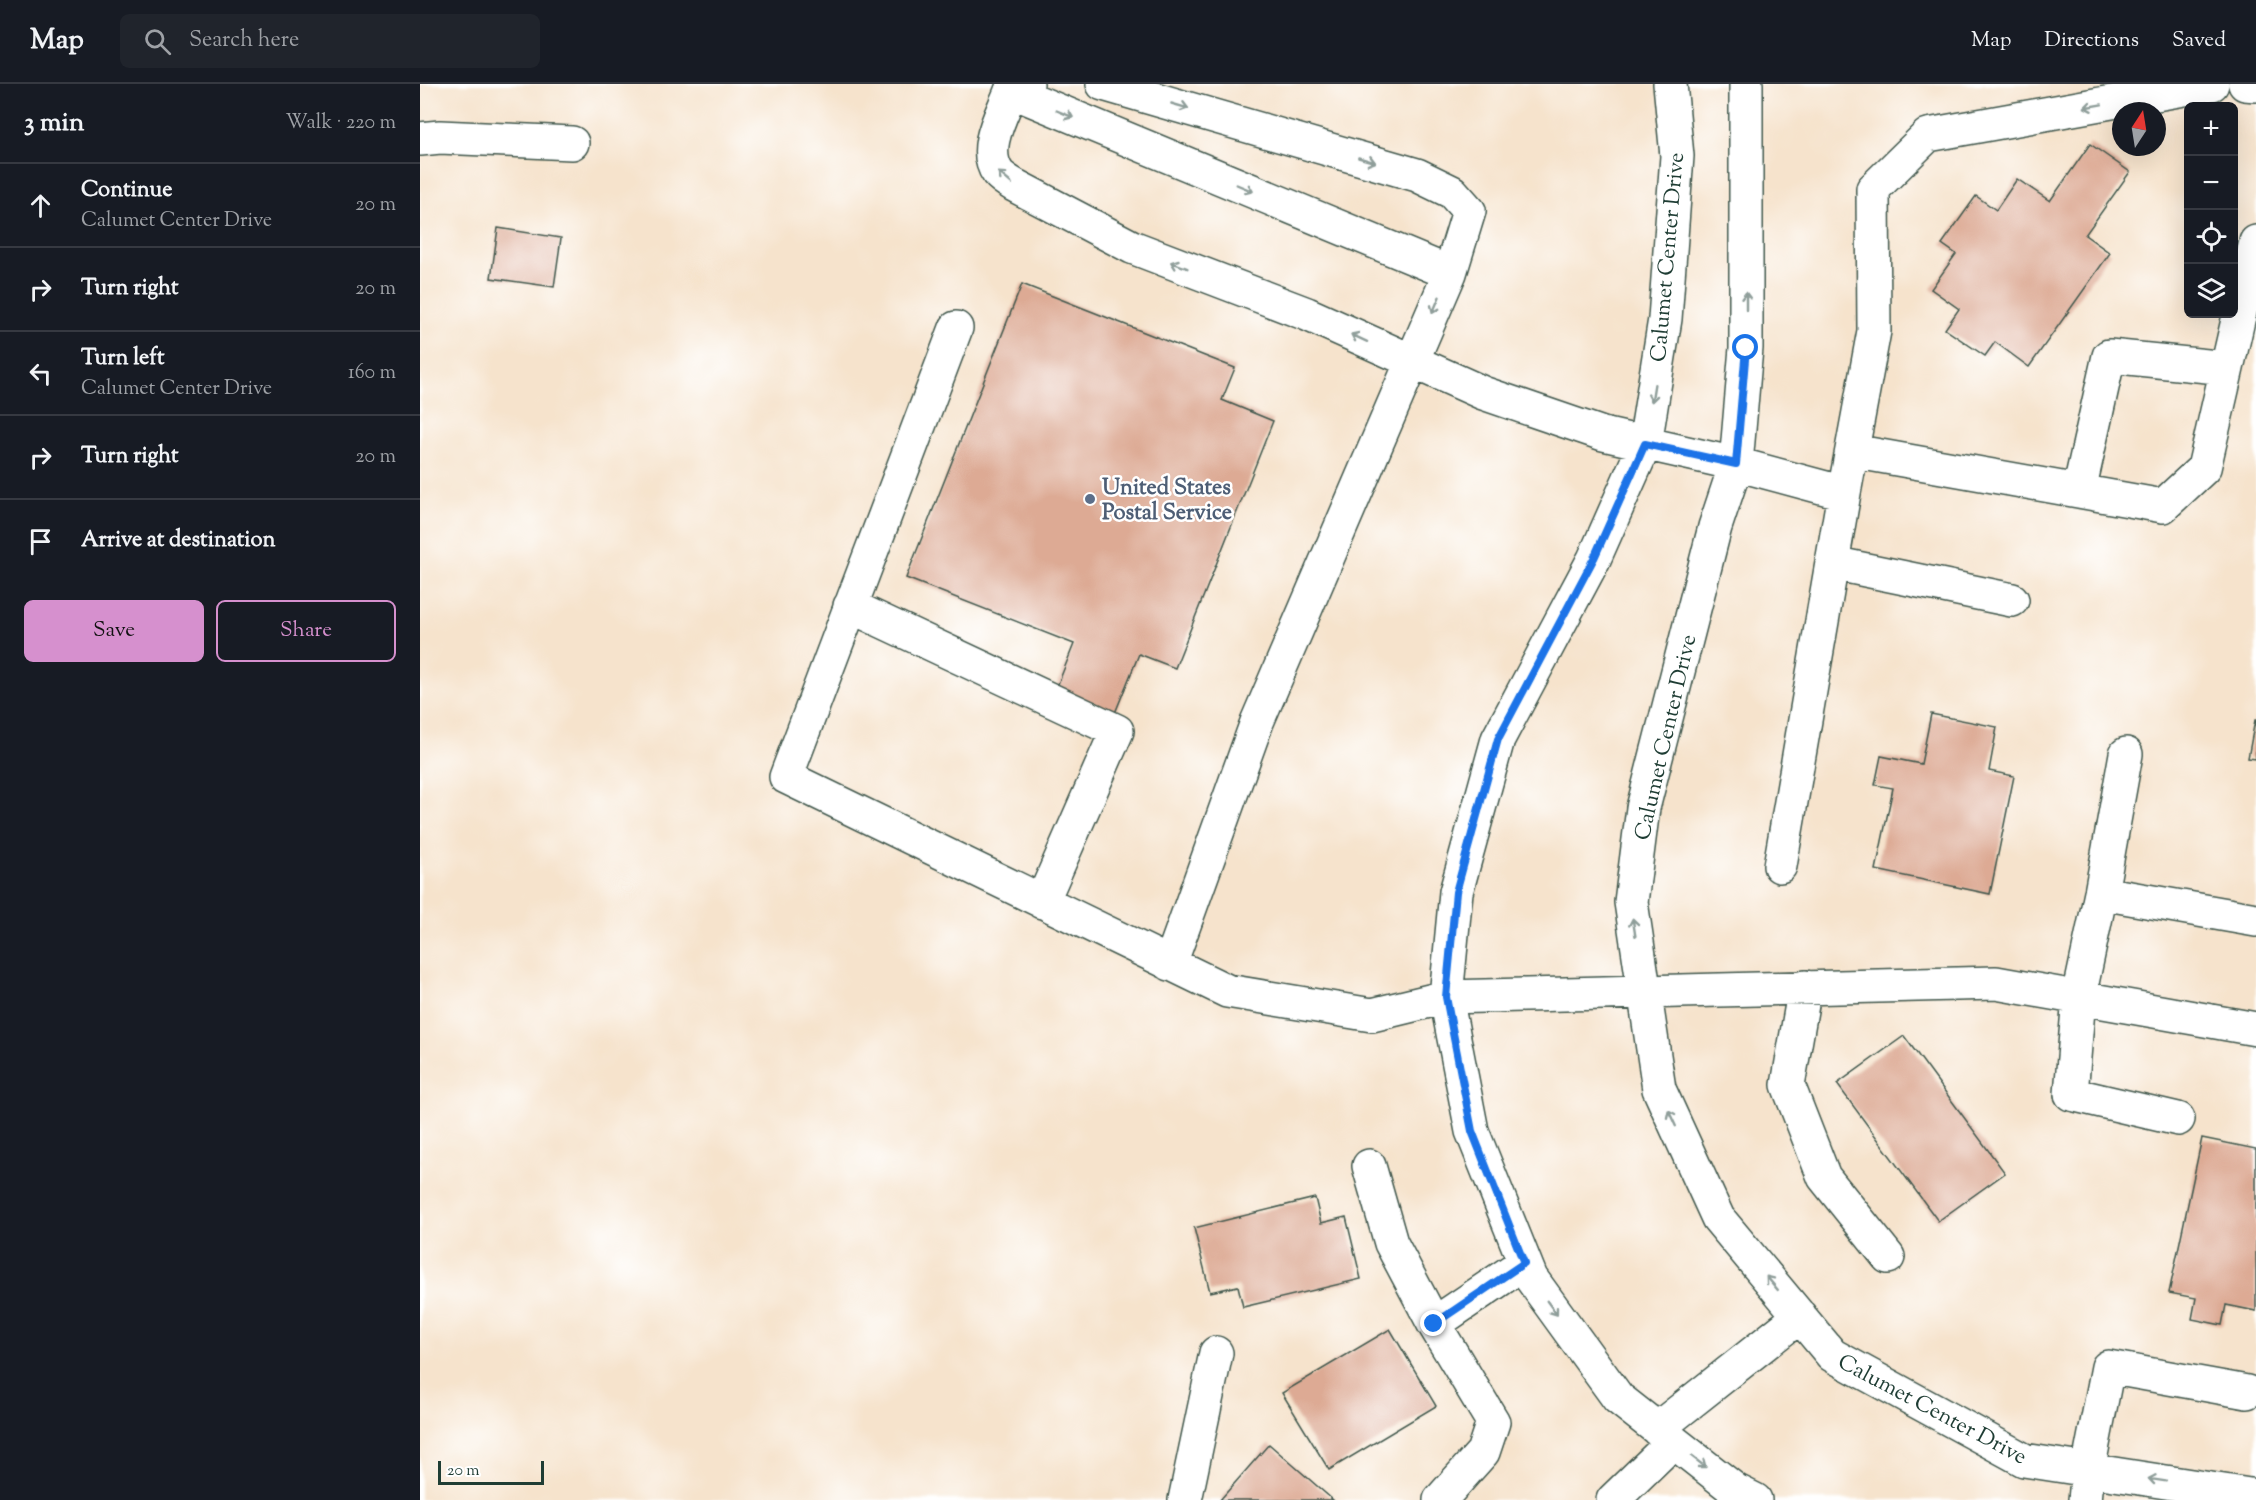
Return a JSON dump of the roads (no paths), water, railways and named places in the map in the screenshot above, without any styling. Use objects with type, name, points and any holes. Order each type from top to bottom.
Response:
[{"type":"street","points":[[1103,84],[1418,175],[1452,192],[1469,211],[1450,273],[1257,722],[1170,964]]},
{"type":"street","name":"Calumet Center Drive","points":[[1670,84],[1676,168],[1665,319],[1645,444],[1594,558],[1498,739],[1456,892],[1446,997],[1472,1131],[1531,1278],[1618,1398],[1735,1490],[1755,1500]]},
{"type":"street","name":"Calumet Center Drive","points":[[1746,84],[1746,348],[1736,464],[1715,527],[1643,808],[1630,902],[1659,1089],[1718,1218],[1832,1355],[2024,1460],[2086,1485],[2256,1496]]},
{"type":"street","points":[[1780,866],[1874,331],[1873,189],[1928,135],[2212,84]]},
{"type":"street","points":[[2245,84],[2256,85]]},
{"type":"street","points":[[1450,273],[1019,88],[992,144],[992,160],[999,175],[1132,247],[1307,315],[1483,393],[1604,434],[1736,464],[1844,493]]},
{"type":"street","points":[[420,140],[440,137],[572,143]]},
{"type":"street","points":[[1852,451],[2163,506],[2204,468],[2256,242]]},
{"type":"street","points":[[956,328],[786,777],[1227,992],[1372,1015],[1446,997],[1996,983],[2256,1029]]},
{"type":"street","points":[[2079,490],[2109,356],[2227,368]]},
{"type":"street","points":[[1832,563],[2012,600]]},
{"type":"street","points":[[850,606],[1117,731],[1042,902]]},
{"type":"street","points":[[2126,754],[2101,893],[2079,997],[2071,1094],[2178,1119]]},
{"type":"street","points":[[2101,893],[2256,920]]},
{"type":"street","points":[[1805,987],[1788,1085],[1824,1177],[1888,1257]]},
{"type":"street","points":[[1369,1166],[1391,1243],[1434,1324],[1493,1422],[1483,1452],[1440,1500]]},
{"type":"street","points":[[1434,1324],[1524,1263]]},
{"type":"street","points":[[1612,1500],[1665,1436],[1800,1316]]},
{"type":"street","points":[[1185,1500],[1216,1353]]},
{"type":"street","points":[[2086,1485],[2108,1367],[2247,1392]]},
{"type":"place","name":"United States Postal Service","points":[[1090,499]]}]
